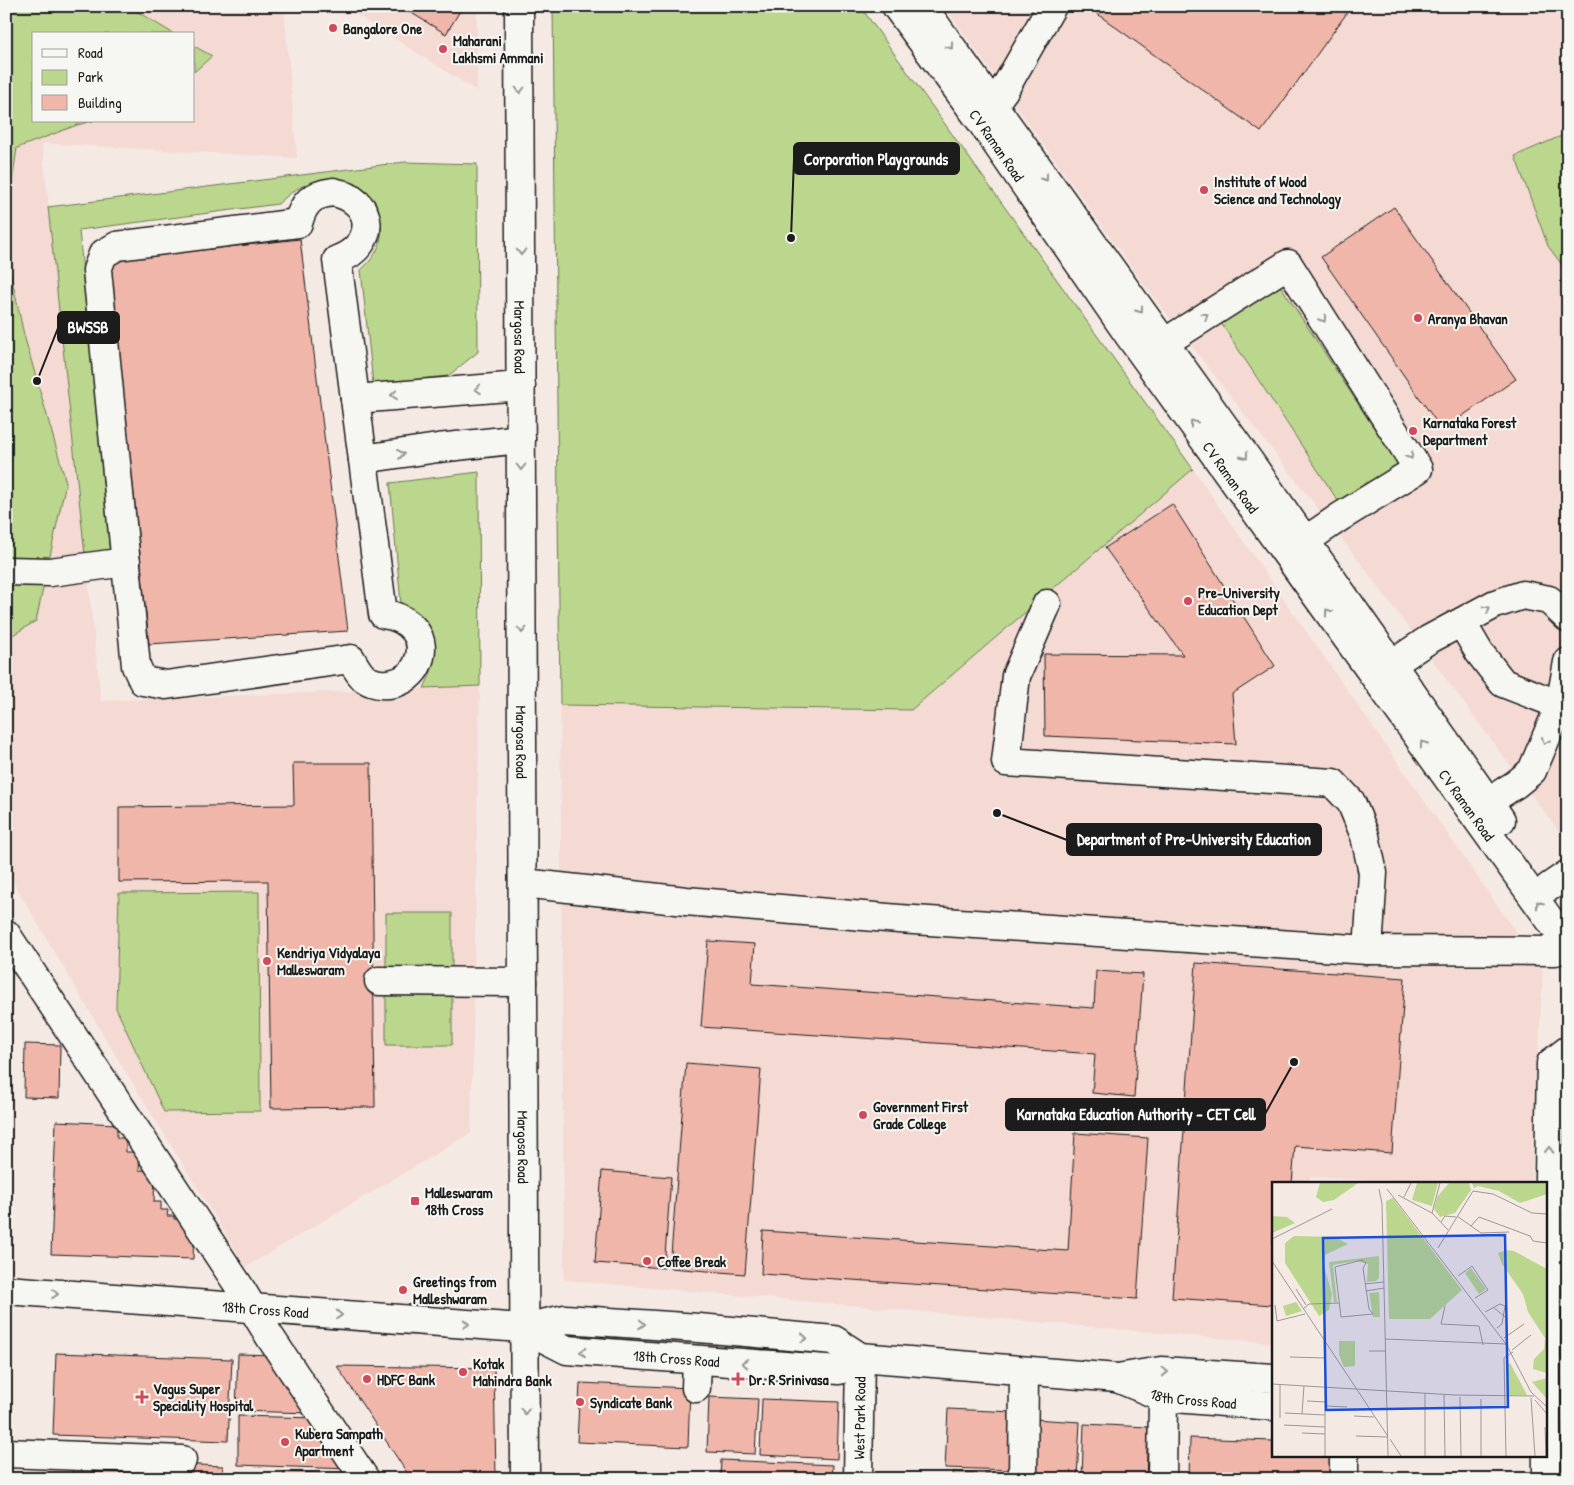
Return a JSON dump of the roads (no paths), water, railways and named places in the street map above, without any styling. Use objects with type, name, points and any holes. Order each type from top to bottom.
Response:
[{"type":"main road","name":"Margosa Road","points":[[519,6],[525,1479]]},
{"type":"main road","name":"CV Raman Road","points":[[896,6],[980,120],[1128,334],[1567,944]]},
{"type":"main road","name":"CV Raman Road","points":[[922,6],[1305,541],[1488,802],[1558,880],[1568,914]]},
{"type":"main road","points":[[993,105],[1004,90],[1052,6]]},
{"type":"main road","points":[[333,192],[345,194],[355,200],[362,211],[366,223],[365,235],[359,247],[349,255],[337,260],[355,399],[383,614],[396,616],[407,621],[415,630],[420,641],[420,654],[417,666],[410,675],[400,682],[388,684],[376,684],[366,679],[357,671],[351,659],[166,685],[143,681],[136,666],[97,270],[103,254],[117,246],[298,223],[303,208],[310,199],[321,194],[333,192]]},
{"type":"main road","points":[[1164,343],[1288,264],[1418,469],[1305,541]]},
{"type":"main road","points":[[355,399],[521,386]]},
{"type":"main road","points":[[363,459],[521,439]]},
{"type":"main road","points":[[6,571],[50,572],[126,562]]},
{"type":"main road","points":[[1391,665],[1428,640],[1495,604],[1523,595],[1549,600],[1568,618]]},
{"type":"main road","points":[[1047,604],[1016,676],[1006,762],[1334,783],[1351,802],[1365,836],[1373,873],[1368,950]]},
{"type":"main road","points":[[1462,623],[1479,652],[1503,683],[1560,705]]},
{"type":"main road","points":[[1488,802],[1532,771],[1560,705],[1568,662]]},
{"type":"main road","points":[[523,883],[686,901],[900,919],[1368,950],[1556,951],[1567,944]]},
{"type":"main road","points":[[6,934],[240,1286],[253,1309],[365,1479]]},
{"type":"main road","points":[[379,981],[523,982]]},
{"type":"main road","points":[[1547,1479],[1553,1425],[1551,1063],[1568,1050]]},
{"type":"main road","name":"18th Cross Road","points":[[6,1290],[524,1328],[565,1319],[699,1328],[834,1340],[860,1357],[1117,1378],[1161,1371],[1272,1378]]},
{"type":"main road","name":"18th Cross Road","points":[[524,1328],[567,1350],[839,1370],[860,1357]]},
{"type":"main road","name":"West Park Road","points":[[858,1479],[860,1357]]},
{"type":"main road","points":[[696,1388],[697,1360]]},
{"type":"main road","points":[[1023,1479],[1024,1370]]},
{"type":"main road","name":"18th Cross Road","points":[[1117,1378],[1163,1397],[1272,1406]]},
{"type":"main road","points":[[1162,1479],[1163,1397]]},
{"type":"main road","points":[[6,1452],[182,1460]]},
{"type":"main road","points":[[1344,1458],[1344,1479]]},
{"type":"place","name":"Bangalore One","points":[[333,28]]},
{"type":"place","name":"Maharani Lakhsmi Ammani","points":[[443,49]]},
{"type":"place","name":"Institute of Wood Science and Technology","points":[[1204,190]]},
{"type":"place","name":"Corporation Playgrounds","points":[[791,238]]},
{"type":"place","name":"Aranya Bhavan","points":[[1418,318]]},
{"type":"place","name":"BWSSB","points":[[37,381]]},
{"type":"place","name":"Karnataka Forest Department","points":[[1413,431]]},
{"type":"place","name":"Pre-University Education Dept","points":[[1188,601]]},
{"type":"place","name":"Department of Pre-University Education","points":[[997,813]]},
{"type":"place","name":"Kendriya Vidyalaya Malleswaram","points":[[267,961]]},
{"type":"place","name":"Karnataka Education Authority - CET Cell","points":[[1294,1062]]},
{"type":"place","name":"Government First Grade College","points":[[863,1115]]},
{"type":"place","name":"Malleswaram 18th Cross","points":[[415,1201]]},
{"type":"place","name":"Coffee Break","points":[[647,1261]]},
{"type":"place","name":"Greetings from Malleshwaram","points":[[403,1290]]},
{"type":"place","name":"Kotak Mahindra Bank","points":[[463,1372]]},
{"type":"place","name":"HDFC Bank","points":[[367,1379]]},
{"type":"place","name":"Dr. R Srinivasa","points":[[738,1379]]},
{"type":"place","name":"Vagus Super Speciality Hospital","points":[[142,1397]]},
{"type":"place","name":"Syndicate Bank","points":[[580,1402]]},
{"type":"place","name":"Kubera Sampath Apartment","points":[[285,1442]]}]
